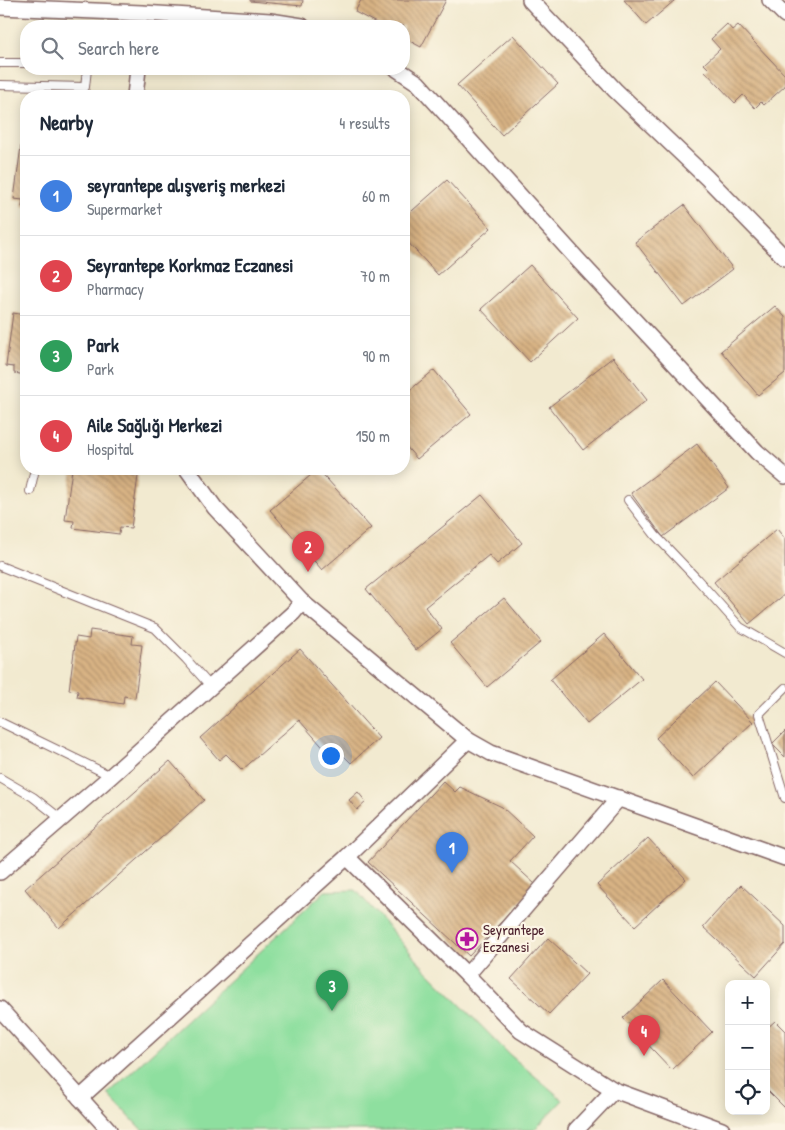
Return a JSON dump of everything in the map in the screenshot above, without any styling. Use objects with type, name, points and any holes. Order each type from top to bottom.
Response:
[{"type":"street","points":[[530,0],[615,90],[707,178],[785,258]]},
{"type":"street","points":[[770,0],[785,15]]},
{"type":"street","points":[[0,7],[141,20]]},
{"type":"street","points":[[136,90],[138,75]]},
{"type":"street","points":[[406,75],[418,83],[579,261],[757,452],[785,476]]},
{"type":"street","points":[[191,475],[215,508],[302,602],[468,740],[491,753],[785,858]]},
{"type":"street","points":[[0,872],[211,688],[293,613],[302,602]]},
{"type":"street","points":[[80,1098],[347,857],[468,740]]},
{"type":"street","points":[[466,975],[619,798]]},
{"type":"street","points":[[347,857],[521,1030],[614,1090],[722,1130]]},
{"type":"street","points":[[0,1009],[109,1130]]},
{"type":"street","points":[[576,1130],[614,1090]]},
{"type":"lane","points":[[0,62],[20,63]]},
{"type":"lane","points":[[0,85],[85,87],[86,75]]},
{"type":"lane","points":[[30,490],[34,475]]},
{"type":"lane","points":[[628,500],[655,535],[740,627],[785,653]]},
{"type":"lane","points":[[0,566],[155,628],[186,659],[211,688]]},
{"type":"lane","points":[[785,688],[760,714],[785,798]]},
{"type":"lane","points":[[0,722],[112,776]]},
{"type":"lane","points":[[0,778],[33,797],[61,819]]},
{"type":"green space","points":[[356,890],[424,968],[510,1055],[563,1100],[534,1130],[142,1130],[108,1094],[325,891]]},
{"type":"building","points":[[250,0],[303,0],[302,6]]},
{"type":"building","points":[[361,0],[446,0],[421,47],[410,41],[410,20],[370,20],[355,12]]},
{"type":"building","points":[[624,0],[675,0],[646,25]]},
{"type":"building","points":[[727,24],[732,30],[738,25],[785,75],[785,86],[764,105],[761,102],[755,108],[743,95],[735,103],[705,71],[708,68],[704,64],[720,49],[711,39]]},
{"type":"building","points":[[513,35],[558,84],[502,135],[457,85]]},
{"type":"building","points":[[20,154],[20,200],[14,199]]},
{"type":"building","points":[[447,180],[491,228],[438,275],[410,245],[410,213]]},
{"type":"building","points":[[684,205],[733,269],[684,306],[635,242]]},
{"type":"building","points":[[530,265],[578,318],[530,362],[481,309]]},
{"type":"building","points":[[775,306],[785,317],[785,373],[758,395],[721,351]]},
{"type":"building","points":[[13,313],[20,314],[20,374],[14,373],[14,367],[6,366]]},
{"type":"building","points":[[613,357],[647,400],[583,450],[549,407]]},
{"type":"building","points":[[434,370],[471,414],[417,459],[410,451],[410,390]]},
{"type":"building","points":[[697,444],[729,488],[663,537],[631,493]]},
{"type":"building","points":[[71,475],[138,476],[131,528],[120,527],[119,534],[73,528],[74,521],[65,520]]},
{"type":"building","points":[[311,475],[323,475],[371,528],[322,570],[270,510]]},
{"type":"building","points":[[482,495],[522,543],[497,564],[489,555],[425,607],[442,629],[416,650],[366,589]]},
{"type":"building","points":[[777,529],[785,539],[785,594],[749,624],[714,582]]},
{"type":"building","points":[[504,598],[541,642],[487,687],[450,643]]},
{"type":"building","points":[[90,630],[133,636],[132,644],[142,645],[135,698],[124,696],[123,704],[77,697],[78,691],[69,690],[76,637],[89,639]]},
{"type":"building","points":[[604,634],[642,679],[587,724],[550,680]]},
{"type":"building","points":[[300,649],[379,738],[351,763],[342,754],[335,761],[299,720],[242,770],[226,754],[219,760],[200,738]]},
{"type":"building","points":[[715,682],[753,722],[693,778],[656,738]]},
{"type":"building","points":[[785,731],[785,757],[772,744]]},
{"type":"building","points":[[170,761],[204,800],[59,928],[25,889]]},
{"type":"building","points":[[443,781],[455,792],[460,787],[502,807],[533,836],[510,861],[536,885],[469,956],[368,862]]},
{"type":"building","points":[[358,792],[366,802],[357,810],[349,800]]},
{"type":"building","points":[[648,838],[686,879],[635,926],[597,885]]},
{"type":"building","points":[[741,885],[785,926],[785,944],[756,976],[703,927]]},
{"type":"building","points":[[548,938],[587,974],[549,1014],[511,979]]},
{"type":"building","points":[[663,980],[712,1032],[672,1070],[623,1018]]},
{"type":"building","points":[[775,1021],[785,1031],[785,1108],[770,1093],[770,1025]]},
{"type":"place","name":"Seyrantepe Korkmaz Eczanesi","points":[[308,572]]},
{"type":"place","name":"seyrantepe alışveriş merkezi","points":[[452,873]]},
{"type":"place","name":"Seyrantepe Eczanesi","points":[[467,939]]},
{"type":"place","name":"Park","points":[[332,1011]]},
{"type":"place","name":"Aile Sağlığı Merkezi","points":[[644,1056]]}]
